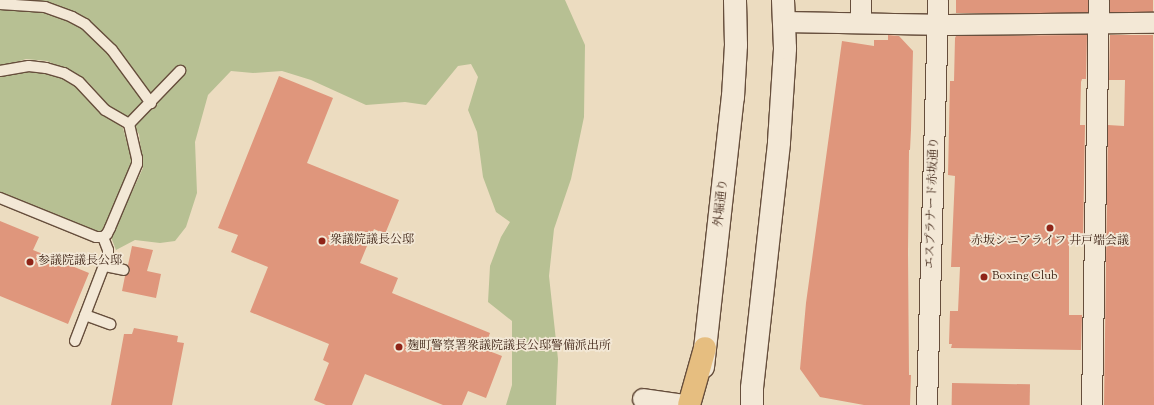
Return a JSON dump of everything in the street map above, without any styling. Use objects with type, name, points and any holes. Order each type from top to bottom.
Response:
[{"type":"highway","points":[[689,405],[705,348]]},
{"type":"main road","name":"外堀通り","points":[[699,405],[733,97],[736,45],[735,0]]},
{"type":"main road","points":[[752,405],[752,388],[779,142],[785,48],[783,0]]},
{"type":"street","points":[[861,0],[861,23]]},
{"type":"street","name":"エスプラナード赤坂通り","points":[[927,405],[938,0]]},
{"type":"street","points":[[1092,405],[1100,24],[1099,0]]},
{"type":"street","points":[[784,22],[938,25],[1154,23]]},
{"type":"street","points":[[643,399],[685,405]]},
{"type":"lane","points":[[0,4],[45,7],[72,17],[85,24],[112,50],[151,103]]},
{"type":"lane","points":[[0,71],[29,66],[64,73],[79,82],[106,110],[129,124],[137,158],[136,164],[107,234],[103,237],[96,237],[0,198]]},
{"type":"lane","points":[[129,124],[151,103],[180,71]]},
{"type":"lane","points":[[75,341],[105,266],[108,250],[103,237]]},
{"type":"lane","points":[[105,266],[124,270]]},
{"type":"lane","points":[[85,315],[110,324]]},
{"type":"green space","points":[[0,0],[565,0],[585,45],[584,117],[571,179],[554,229],[549,276],[558,359],[556,405],[506,405],[512,385],[512,321],[488,302],[490,266],[501,237],[510,222],[496,212],[483,177],[477,132],[468,110],[478,77],[471,64],[458,66],[426,105],[405,102],[366,105],[311,80],[282,71],[253,73],[231,71],[208,95],[195,142],[197,193],[186,227],[175,241],[160,243],[135,240],[116,250],[111,237],[143,168],[139,134],[123,114],[110,107],[88,82],[72,72],[47,61],[26,59],[0,67]]},
{"type":"green space","points":[[17,71],[43,71],[58,75],[78,87],[98,109],[123,128],[132,161],[105,228],[102,231],[96,232],[0,194],[0,76]]},
{"type":"building","points":[[956,0],[1088,0],[1088,13],[956,13]]},
{"type":"building","points":[[1110,0],[1153,0],[1153,12],[1110,12]]},
{"type":"building","points":[[888,35],[899,36],[913,51],[909,150],[908,252],[909,375],[911,375],[910,405],[864,405],[820,397],[800,369],[806,303],[842,41],[874,46],[874,40],[888,40]]},
{"type":"building","points":[[1087,35],[1086,79],[1082,79],[1081,82],[1080,125],[1085,125],[1083,240],[1069,240],[1069,315],[1082,315],[1081,350],[951,348],[952,344],[949,344],[950,311],[958,311],[960,267],[951,267],[955,176],[948,175],[950,81],[954,81],[955,38],[956,36]]},
{"type":"building","points":[[1110,35],[1153,35],[1154,405],[1104,405],[1108,125],[1124,126],[1125,80],[1109,80]]},
{"type":"building","name":"衆議院議長公邸","points":[[279,76],[333,98],[307,163],[399,200],[385,234],[374,229],[360,263],[398,278],[392,293],[490,333],[484,349],[502,356],[486,398],[468,391],[462,405],[443,405],[365,374],[352,405],[326,405],[314,400],[329,363],[323,360],[329,344],[250,312],[268,267],[231,252],[238,235],[218,228]]},
{"type":"building","name":"参議院議長公邸","points":[[0,221],[39,237],[33,250],[89,273],[68,324],[0,296]]},
{"type":"building","points":[[132,246],[153,250],[147,271],[161,274],[156,298],[122,291],[125,276],[130,272],[128,265]]},
{"type":"building","points":[[134,328],[178,336],[177,342],[184,343],[172,405],[111,405],[124,334],[132,334]]},
{"type":"building","points":[[952,383],[1030,384],[1030,405],[952,405]]},
{"type":"place","name":"赤坂シニアライフ 井戸端会議","points":[[1050,228]]},
{"type":"place","name":"衆議院議長公邸","points":[[322,241]]},
{"type":"place","name":"参議院議長公邸","points":[[30,262]]},
{"type":"place","name":"Boxing Club","points":[[984,277]]},
{"type":"place","name":"麹町警察署衆議院議長公邸警備派出所","points":[[399,347]]}]
